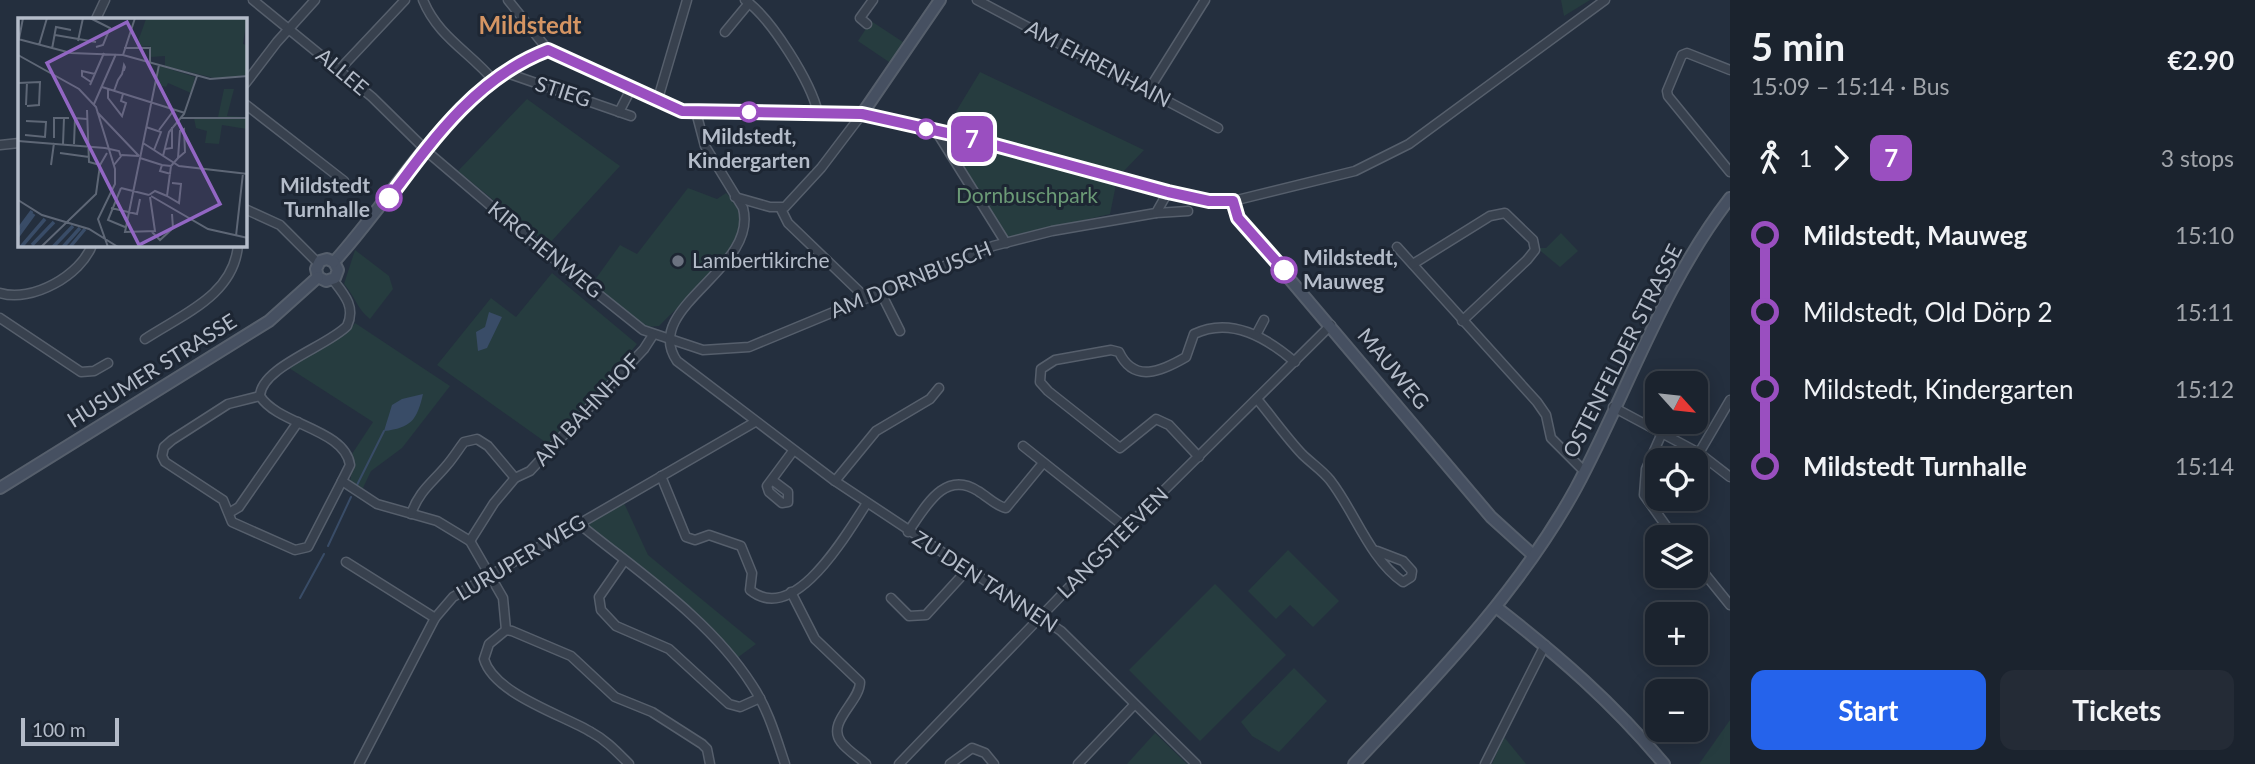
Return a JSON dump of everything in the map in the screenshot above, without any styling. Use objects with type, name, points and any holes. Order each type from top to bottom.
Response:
[{"type":"street","points":[[96,18],[105,0]]},
{"type":"street","name":"ALLEE","points":[[253,0],[340,69],[427,149]]},
{"type":"street","points":[[247,82],[289,28],[315,0]]},
{"type":"street","points":[[340,69],[405,0]]},
{"type":"street","points":[[423,0],[435,23],[453,44],[494,81]]},
{"type":"street","points":[[508,0],[548,50],[657,102],[696,112],[862,114],[1209,201],[1233,201],[1355,171],[1409,144],[1605,0]]},
{"type":"street","points":[[657,102],[687,0]]},
{"type":"street","points":[[867,24],[860,18],[873,0]]},
{"type":"street","points":[[781,209],[821,169],[940,0]]},
{"type":"street","name":"AM EHRENHAIN","points":[[977,0],[1218,128]]},
{"type":"street","points":[[1148,91],[1205,0]]},
{"type":"street","points":[[725,32],[751,2],[800,74],[818,113]]},
{"type":"street","points":[[334,262],[460,108],[494,81],[548,50]]},
{"type":"street","points":[[1730,70],[1687,53],[1682,54],[1668,96],[1730,172]]},
{"type":"street","name":"STIEG","points":[[507,74],[631,116]]},
{"type":"street","name":"STIEG","points":[[619,112],[631,89]]},
{"type":"street","points":[[247,106],[344,181]]},
{"type":"street","points":[[670,341],[680,312],[737,248],[746,218],[705,146],[696,112]]},
{"type":"street","points":[[936,131],[1006,243]]},
{"type":"street","points":[[0,145],[18,143]]},
{"type":"street","name":"KIRCHENWEG","points":[[427,149],[538,246],[653,335],[670,341]]},
{"type":"street","points":[[1156,213],[1168,192]]},
{"type":"street","points":[[735,197],[781,209],[788,223],[865,297]]},
{"type":"street","name":"OSTENFELDER STRASSE","points":[[1354,764],[1496,607],[1533,555],[1576,487],[1675,282],[1730,198]]},
{"type":"street","name":"MAUWEG","points":[[1233,201],[1238,218],[1492,517],[1533,555]]},
{"type":"street","points":[[247,210],[280,225],[318,263]]},
{"type":"street","name":"AM DORNBUSCH","points":[[670,341],[703,350],[749,346],[954,260],[1006,243],[1052,231],[1156,213],[1188,211]]},
{"type":"street","points":[[1413,264],[1490,216],[1505,213],[1533,240],[1535,250],[1527,260],[1462,321]]},
{"type":"street","points":[[0,293],[18,294],[61,281],[76,270],[91,247]]},
{"type":"street","points":[[145,339],[215,293],[227,282],[235,268],[238,247]]},
{"type":"street","points":[[1397,247],[1537,402],[1546,415],[1551,438],[1584,471]]},
{"type":"street","points":[[327,259],[334,262],[338,272],[332,280],[318,278],[318,263],[327,259]]},
{"type":"street","name":"HUSUMER STRASSE","points":[[0,488],[269,321],[318,278]]},
{"type":"street","points":[[260,396],[263,384],[278,370],[348,326],[351,310],[346,297],[332,280]]},
{"type":"street","points":[[880,291],[900,331]]},
{"type":"street","points":[[0,318],[80,372],[94,371],[108,363]]},
{"type":"street","points":[[1256,335],[1264,320]]},
{"type":"street","name":"LANGSTEEVEN","points":[[899,764],[1126,528],[1331,325]]},
{"type":"street","points":[[1199,457],[1169,425],[1156,419],[1120,448],[1048,391],[1040,382],[1041,369],[1055,360],[1111,350],[1119,352],[1125,365],[1130,368],[1161,371],[1186,357],[1191,337],[1199,332],[1227,328],[1256,335],[1295,362]]},
{"type":"street","name":"AM BAHNHOF","points":[[470,541],[494,503],[515,478],[530,471],[653,335]]},
{"type":"street","name":"AM BAHNHOF","points":[[670,341],[671,352],[677,361],[755,422]]},
{"type":"street","points":[[835,481],[876,431],[930,400],[939,388]]},
{"type":"street","points":[[260,396],[275,411],[344,450],[350,464],[312,541],[303,550],[295,550],[232,522],[223,500],[186,474],[168,467],[162,456],[164,447],[172,440],[198,426],[218,409],[260,396]]},
{"type":"street","points":[[1257,400],[1303,456],[1328,477],[1356,524],[1377,551]]},
{"type":"street","points":[[1702,448],[1730,400]]},
{"type":"street","points":[[1613,407],[1645,424]]},
{"type":"street","points":[[229,513],[239,507],[298,422]]},
{"type":"street","name":"ZU DEN TANNEN","points":[[755,422],[908,532],[1040,617],[1077,645],[1134,705],[1196,764]]},
{"type":"street","name":"LURUPER WEG","points":[[359,764],[435,618],[453,597],[755,422]]},
{"type":"street","points":[[1662,434],[1646,469],[1644,495],[1665,525]]},
{"type":"street","points":[[1664,434],[1690,448]]},
{"type":"street","points":[[411,514],[420,492],[469,439],[488,446],[515,478]]},
{"type":"street","points":[[1023,446],[1126,528]]},
{"type":"street","points":[[772,480],[793,451]]},
{"type":"street","points":[[1708,460],[1730,477]]},
{"type":"street","points":[[908,532],[933,495],[949,485],[970,486],[1006,509],[1043,463]]},
{"type":"street","points":[[661,476],[686,537],[695,540],[709,535],[741,546],[752,573],[749,586],[757,596],[778,597],[815,576],[867,503]]},
{"type":"street","points":[[342,481],[377,504],[438,521],[470,541],[503,598],[506,630]]},
{"type":"street","points":[[578,523],[716,640],[744,673],[760,698],[785,764]]},
{"type":"street","points":[[624,561],[599,597],[605,617],[629,633],[669,649],[729,704],[740,707],[760,698]]},
{"type":"street","points":[[346,562],[435,618]]},
{"type":"street","points":[[891,598],[909,616],[926,615],[967,570]]},
{"type":"street","points":[[1708,578],[1730,605]]},
{"type":"street","points":[[791,592],[815,639],[860,682],[857,696],[839,721],[837,734],[840,741],[866,764]]},
{"type":"street","points":[[1496,607],[1545,645],[1621,713],[1664,764]]},
{"type":"street","points":[[506,630],[489,643],[485,652],[486,667],[528,702],[602,738],[629,764]]},
{"type":"street","points":[[506,630],[532,637],[571,656],[615,697],[652,712],[702,744],[707,749],[710,764]]},
{"type":"street","points":[[1485,764],[1545,645]]},
{"type":"street","points":[[1078,764],[1134,705]]},
{"type":"street","points":[[950,764],[972,748],[985,753],[994,764]]},
{"type":"green space","points":[[1561,0],[1590,0],[1564,16]]},
{"type":"green space","points":[[871,21],[906,44],[892,64],[858,41]]},
{"type":"green space","points":[[980,72],[1144,150],[1122,173],[946,128]]},
{"type":"green space","points":[[527,99],[620,166],[548,245],[458,171]]},
{"type":"green space","name":"Dornbuschpark","points":[[948,140],[1117,180],[1110,214],[1008,238]]},
{"type":"green space","points":[[688,188],[717,199],[726,193],[742,212],[744,220],[741,233],[723,262],[696,291],[659,326],[647,327],[592,284],[620,245],[637,254]]},
{"type":"green space","points":[[1561,233],[1578,251],[1560,267],[1537,248],[1546,248]]},
{"type":"green space","points":[[355,250],[389,276],[393,289],[370,319],[344,284]]},
{"type":"green space","points":[[552,273],[637,344],[602,387],[548,444],[437,365],[491,298],[516,317]]},
{"type":"green space","points":[[355,323],[450,386],[402,448],[371,471],[362,490],[350,482],[354,458],[352,454],[373,422],[289,368],[348,332]]},
{"type":"green space","points":[[624,503],[648,555],[756,644],[737,658],[706,623],[586,524]]},
{"type":"green space","points":[[1288,550],[1339,601],[1313,627],[1290,605],[1276,619],[1248,591]]},
{"type":"green space","points":[[1215,584],[1286,655],[1200,741],[1129,670]]},
{"type":"green space","points":[[1294,668],[1327,701],[1279,752],[1252,736],[1241,722]]},
{"type":"green space","points":[[1730,720],[1730,764],[1699,764]]},
{"type":"green space","points":[[1155,733],[1187,764],[1127,764]]},
{"type":"green space","points":[[1504,737],[1526,764],[1492,764]]},
{"type":"water","points":[[489,312],[502,317],[487,348],[478,351],[476,332],[485,327]]},
{"type":"water","points":[[423,394],[415,416],[407,425],[384,431],[392,405],[402,399]]},
{"type":"waterway","points":[[357,485],[384,431]]},
{"type":"waterway","points":[[328,546],[351,497]]},
{"type":"waterway","points":[[300,598],[324,554]]},
{"type":"bus line","name":"7","points":[[389,198],[460,108],[486,86],[548,50],[682,111],[862,114],[969,138],[1168,192],[1209,201],[1233,201],[1238,218],[1284,270]]},
{"type":"place","name":"Mildstedt, Kindergarten","points":[[749,112]]},
{"type":"place","name":"Mildstedt Turnhalle","points":[[389,198]]},
{"type":"place","name":"Lambertikirche","points":[[678,261]]},
{"type":"place","name":"Mildstedt, Mauweg","points":[[1284,270]]},
{"type":"district","name":"Mildstedt","points":[[530,26]]}]
